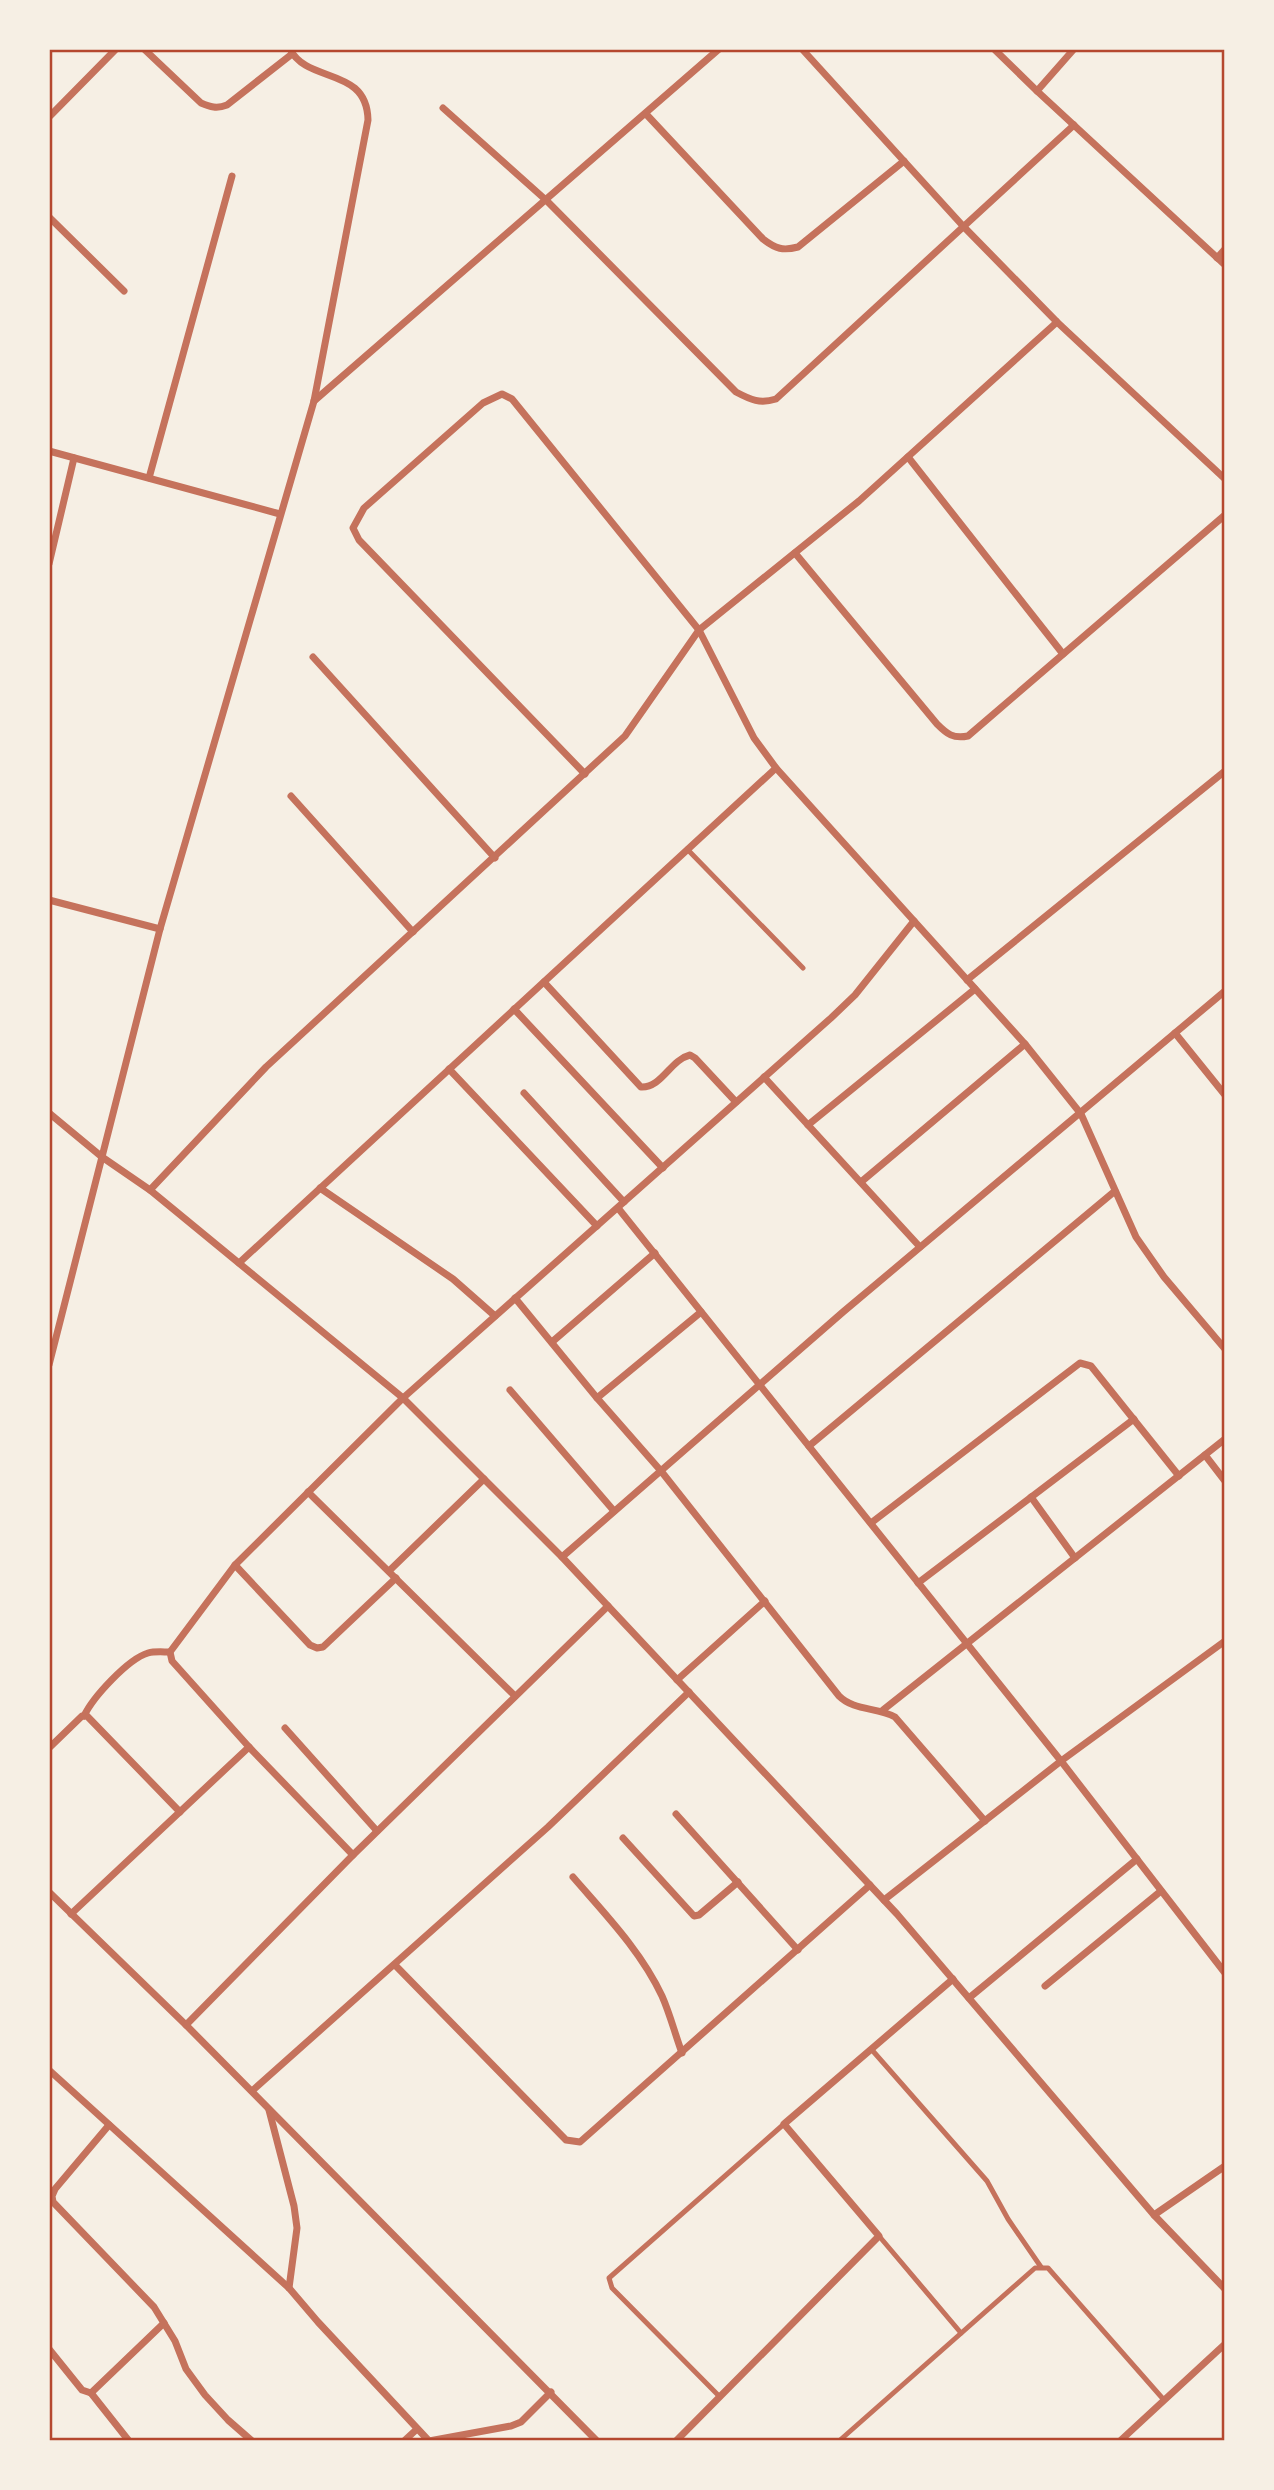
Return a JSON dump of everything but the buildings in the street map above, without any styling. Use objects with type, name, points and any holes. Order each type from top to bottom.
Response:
[{"type":"street","points":[[49,117],[116,49]]},
{"type":"street","points":[[49,1365],[160,929],[314,401],[368,120],[363,96],[355,88],[301,61],[291,52],[220,108],[201,103],[144,49]]},
{"type":"street","points":[[314,401],[719,49]]},
{"type":"street","points":[[802,49],[963,226],[1057,322],[1225,479]]},
{"type":"street","points":[[994,49],[1225,265]]},
{"type":"street","points":[[1037,91],[1074,49]]},
{"type":"street","points":[[443,108],[547,201],[736,392],[750,400],[763,403],[776,398],[1074,125]]},
{"type":"street","points":[[646,114],[763,239],[774,248],[785,251],[798,247],[904,161]]},
{"type":"street","points":[[149,478],[232,176]]},
{"type":"street","points":[[49,217],[124,291]]},
{"type":"street","points":[[1217,258],[1225,248]]},
{"type":"street","points":[[150,1190],[266,1066],[625,737],[699,630],[859,500],[1057,322]]},
{"type":"street","points":[[585,774],[359,540],[353,528],[364,508],[483,403],[502,394],[512,399],[699,630],[754,738],[776,768],[1025,1044],[1081,1114],[1136,1237],[1150,1259],[1225,1349]]},
{"type":"street","points":[[49,451],[279,514]]},
{"type":"street","points":[[908,457],[1063,654]]},
{"type":"street","points":[[49,564],[74,458]]},
{"type":"street","points":[[795,553],[937,724],[956,739],[968,736],[1225,515]]},
{"type":"street","points":[[313,657],[495,858]]},
{"type":"street","points":[[239,1263],[776,768]]},
{"type":"street","points":[[967,980],[1225,771]]},
{"type":"street","points":[[291,796],[414,932]]},
{"type":"street","points":[[49,900],[160,929]]},
{"type":"street","points":[[353,1855],[249,1748],[172,1661],[170,1652],[236,1565],[403,1398],[855,995],[914,921]]},
{"type":"street","points":[[544,982],[640,1087],[653,1085],[683,1057],[690,1055],[736,1102]]},
{"type":"street","points":[[808,1125],[975,989]]},
{"type":"street","points":[[562,1557],[920,1247],[1225,991]]},
{"type":"street","points":[[514,1009],[663,1168]]},
{"type":"street","points":[[1175,1033],[1225,1095]]},
{"type":"street","points":[[861,1182],[1025,1044]]},
{"type":"street","points":[[449,1069],[597,1226]]},
{"type":"street","points":[[764,1077],[920,1247]]},
{"type":"street","points":[[524,1093],[621,1205],[701,1312],[1061,1761],[1225,1973]]},
{"type":"street","points":[[49,1113],[102,1157],[150,1190],[403,1398],[562,1557],[884,1900],[1154,2215],[1225,2289]]},
{"type":"street","points":[[320,1188],[453,1279],[495,1316]]},
{"type":"street","points":[[809,1446],[1115,1191]]},
{"type":"street","points":[[552,1342],[655,1253]]},
{"type":"street","points":[[515,1298],[661,1471],[846,1702],[883,1710],[895,1717],[985,1821]]},
{"type":"street","points":[[597,1398],[701,1312]]},
{"type":"street","points":[[871,1524],[1080,1363],[1091,1366],[1179,1475]]},
{"type":"street","points":[[510,1390],[614,1511]]},
{"type":"street","points":[[918,1583],[1133,1419]]},
{"type":"street","points":[[883,1710],[1225,1439]]},
{"type":"street","points":[[1205,1455],[1225,1481]]},
{"type":"street","points":[[389,1571],[484,1479]]},
{"type":"street","points":[[308,1492],[515,1696]]},
{"type":"street","points":[[1031,1497],[1074,1558]]},
{"type":"street","points":[[236,1565],[310,1645],[317,1648],[323,1647],[396,1578]]},
{"type":"street","points":[[677,1679],[765,1601]]},
{"type":"street","points":[[186,2025],[377,1831],[608,1606]]},
{"type":"street","points":[[884,1900],[1061,1761],[1225,1641]]},
{"type":"street","points":[[49,1748],[84,1716],[97,1696],[134,1660],[151,1652],[170,1652]]},
{"type":"street","points":[[252,2091],[548,1827],[689,1692]]},
{"type":"street","points":[[84,1716],[180,1812]]},
{"type":"street","points":[[285,1728],[377,1831]]},
{"type":"street","points":[[71,1914],[249,1748]]},
{"type":"street","points":[[676,1814],[798,1950]]},
{"type":"street","points":[[623,1838],[694,1916],[699,1915],[738,1882]]},
{"type":"street","points":[[969,1998],[1137,1859]]},
{"type":"street","points":[[573,1877],[620,1932],[654,1980],[682,2053]]},
{"type":"street","points":[[395,1965],[566,2140],[580,2142],[870,1885]]},
{"type":"street","points":[[1045,1986],[1161,1891]]},
{"type":"street","points":[[49,1892],[268,2107],[597,2441]]},
{"type":"street","points":[[676,2441],[878,2236],[784,2124],[953,1979]]},
{"type":"street","points":[[49,2070],[289,2287],[429,2441],[521,2422],[551,2392]]},
{"type":"street","points":[[268,2107],[294,2206],[297,2228],[289,2287]]},
{"type":"street","points":[[109,2125],[55,2189],[53,2202],[154,2307],[175,2341],[186,2369],[205,2395],[252,2441]]},
{"type":"street","points":[[1154,2215],[1225,2166]]},
{"type":"street","points":[[91,2393],[164,2323]]},
{"type":"street","points":[[1120,2441],[1225,2344]]},
{"type":"street","points":[[49,2349],[82,2390],[91,2393],[129,2441]]},
{"type":"street","points":[[404,2441],[417,2429]]},
{"type":"lane","points":[[687,849],[803,968]]},
{"type":"lane","points":[[872,2050],[987,2180],[1008,2219],[1041,2267]]},
{"type":"lane","points":[[720,2397],[612,2288],[609,2278],[784,2124]]},
{"type":"lane","points":[[878,2236],[961,2333]]},
{"type":"lane","points":[[839,2441],[1035,2268],[1041,2267],[1048,2268],[1164,2400]]}]
